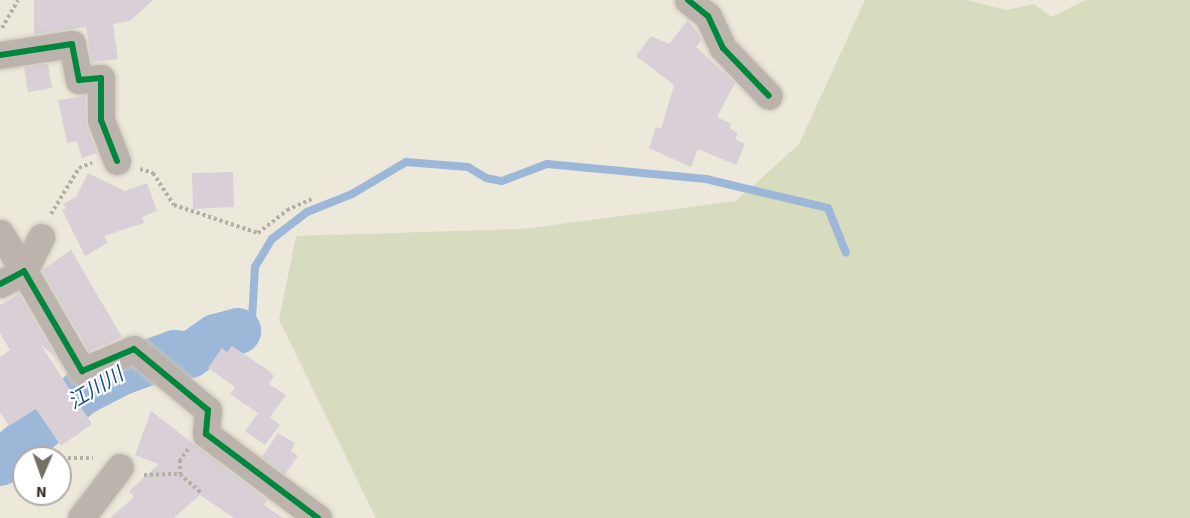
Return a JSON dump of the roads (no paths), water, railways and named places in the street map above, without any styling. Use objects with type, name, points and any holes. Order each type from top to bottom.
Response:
[{"type":"street","points":[[688,0],[708,15],[723,48],[769,96]]},
{"type":"street","points":[[0,55],[72,44],[79,80],[101,78],[101,120],[117,161]]},
{"type":"street","points":[[0,233],[82,371],[134,349],[208,410],[206,434],[318,518]]},
{"type":"street","points":[[0,284],[24,272],[41,237]]},
{"type":"street","points":[[81,518],[120,467]]},
{"type":"waterway","points":[[238,331],[252,320],[255,267],[272,239],[307,212],[352,194],[406,162],[468,167],[486,178],[502,181],[547,164],[706,179],[828,208],[846,253]]},
{"type":"waterway","name":"江川川","points":[[0,463],[81,393],[122,372],[175,353],[190,355],[216,337],[238,331]]}]
